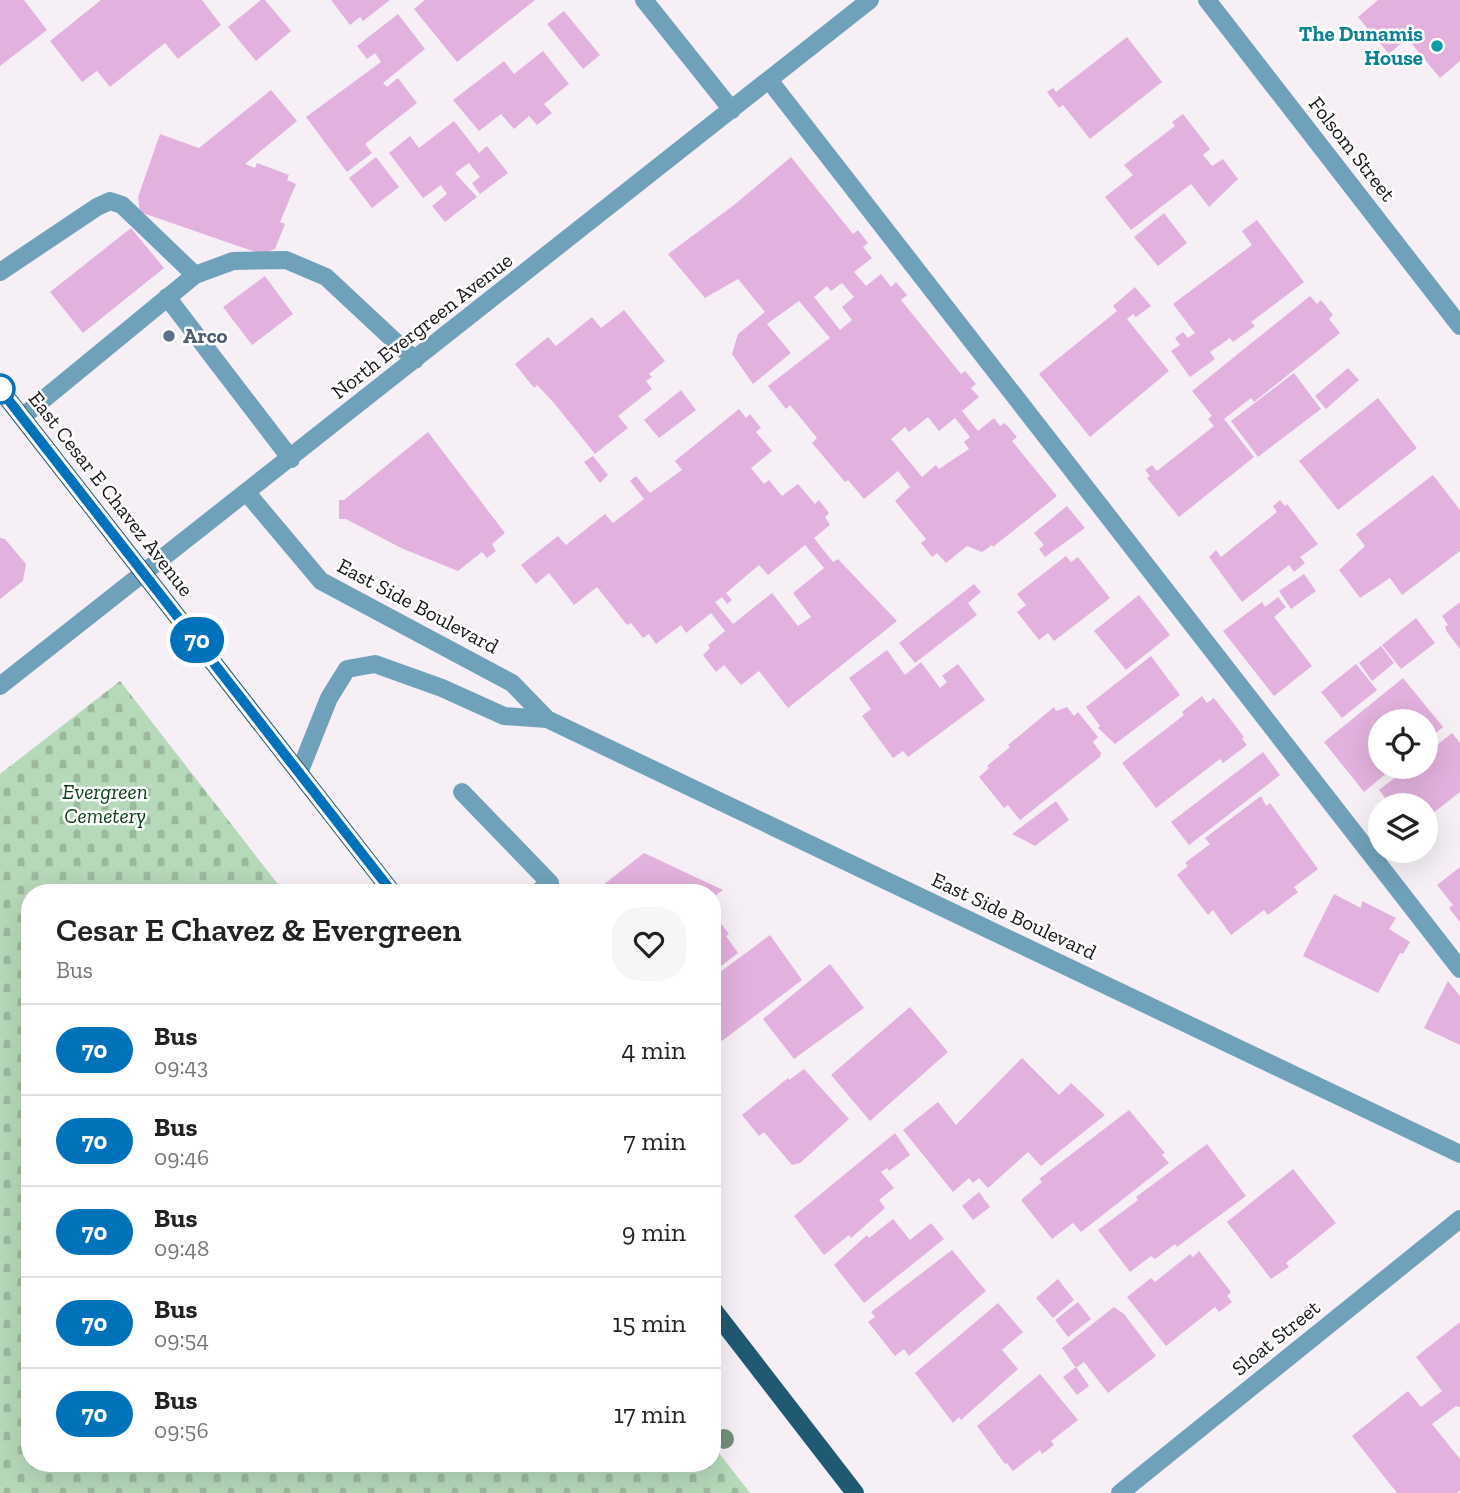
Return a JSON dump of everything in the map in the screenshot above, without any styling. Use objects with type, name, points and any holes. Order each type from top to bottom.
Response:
[{"type":"main road","name":"East Cesar E Chavez Avenue","points":[[0,389],[386,884]]},
{"type":"main road","points":[[721,1319],[855,1493]]},
{"type":"street","points":[[644,0],[732,110]]},
{"type":"street","name":"North Evergreen Avenue","points":[[0,686],[870,0]]},
{"type":"street","name":"Folsom Street","points":[[1207,0],[1460,326]]},
{"type":"street","points":[[769,80],[1460,968]]},
{"type":"street","points":[[0,272],[97,206],[110,201],[122,205],[195,275]]},
{"type":"street","points":[[22,417],[195,275],[233,261],[286,260],[326,277],[415,360]]},
{"type":"street","points":[[167,297],[291,459]]},
{"type":"street","name":"East Side Boulevard","points":[[247,493],[321,581],[512,683],[547,719],[1460,1154]]},
{"type":"street","name":"East Side Boulevard","points":[[299,773],[329,698],[347,669],[375,664],[442,688],[504,716],[547,719]]},
{"type":"street","points":[[462,792],[549,884]]},
{"type":"street","name":"Sloat Street","points":[[1119,1493],[1460,1219]]},
{"type":"green space","name":"Evergreen Cemetery","points":[[120,681],[278,884],[21,884],[21,1472],[721,1472],[721,1456],[750,1493],[0,1493],[0,774]]},
{"type":"building","points":[[0,0],[24,0],[47,30],[0,66]]},
{"type":"building","points":[[101,0],[202,0],[221,25],[178,59],[165,43],[110,87],[97,71],[82,82],[50,41]]},
{"type":"building","points":[[261,0],[265,0],[291,31],[256,61],[228,27]]},
{"type":"building","points":[[331,0],[390,0],[363,21],[360,17],[350,25]]},
{"type":"building","points":[[425,0],[535,0],[457,62],[414,9]]},
{"type":"building","name":"The Dunamis House","points":[[1378,0],[1460,0],[1460,61],[1440,78],[1407,38],[1389,54],[1358,17]]},
{"type":"building","points":[[564,11],[600,55],[583,69],[547,24]]},
{"type":"building","points":[[398,14],[425,49],[383,83],[387,87],[398,78],[417,103],[365,144],[372,153],[347,172],[306,117],[381,62],[375,53],[367,59],[357,46]]},
{"type":"building","points":[[1127,37],[1162,82],[1090,139],[1063,105],[1059,108],[1047,92],[1053,88],[1056,92]]},
{"type":"building","points":[[543,51],[569,84],[544,104],[552,113],[537,125],[529,116],[514,129],[501,114],[479,131],[453,100],[504,61],[514,74]]},
{"type":"building","points":[[271,90],[297,121],[245,164],[255,168],[257,163],[289,175],[287,180],[296,184],[280,222],[285,224],[275,249],[261,254],[140,212],[138,197],[160,134],[199,148]]},
{"type":"building","points":[[1183,114],[1210,149],[1203,155],[1212,166],[1223,159],[1238,179],[1209,207],[1191,184],[1131,230],[1105,197],[1133,175],[1124,165],[1175,126],[1172,122]]},
{"type":"building","points":[[454,121],[479,153],[487,146],[508,173],[480,194],[472,183],[480,177],[469,163],[455,173],[477,197],[445,222],[432,206],[447,194],[441,185],[423,198],[389,153],[410,136],[419,148]]},
{"type":"building","points":[[376,157],[399,187],[372,208],[349,178]]},
{"type":"building","points":[[791,157],[853,234],[858,230],[868,243],[863,247],[872,258],[854,272],[866,286],[881,274],[891,287],[896,282],[907,295],[901,300],[961,374],[965,371],[976,384],[971,388],[979,397],[962,411],[978,431],[994,418],[1000,426],[1005,423],[1017,437],[1012,441],[1057,496],[993,547],[992,545],[982,552],[967,546],[946,563],[937,553],[932,557],[921,543],[926,539],[895,501],[910,487],[898,471],[864,499],[848,480],[845,482],[812,443],[817,438],[790,405],[786,409],[768,386],[830,338],[799,301],[767,324],[791,353],[753,384],[732,354],[738,334],[765,312],[738,279],[705,298],[668,254],[734,205]],"holes":[[[842,283],[854,297],[842,307],[852,320],[840,330],[814,297],[827,286],[831,291]],[[928,417],[939,431],[955,418],[970,437],[964,442],[969,449],[939,469],[936,465],[922,477],[891,439],[905,427],[909,432]]]},
{"type":"building","points":[[1164,213],[1187,243],[1158,266],[1134,237]]},
{"type":"building","points":[[1257,220],[1304,282],[1251,322],[1255,326],[1233,342],[1230,338],[1210,352],[1215,359],[1190,377],[1171,351],[1180,345],[1175,338],[1183,332],[1188,338],[1195,333],[1173,304],[1252,245],[1242,231]]},
{"type":"building","points":[[131,228],[164,268],[83,333],[50,292]]},
{"type":"building","points":[[265,276],[293,314],[252,345],[223,307]]},
{"type":"building","points":[[1135,287],[1151,306],[1136,317],[1133,314],[1127,319],[1169,371],[1090,437],[1039,374],[1117,311],[1113,306]]},
{"type":"building","points":[[1310,296],[1317,304],[1321,300],[1333,315],[1329,319],[1340,333],[1254,402],[1251,398],[1224,419],[1254,457],[1179,517],[1147,478],[1150,476],[1145,470],[1152,465],[1157,471],[1214,426],[1208,419],[1212,416],[1192,391]]},
{"type":"building","points":[[624,310],[665,361],[649,374],[652,377],[646,381],[652,389],[618,416],[628,428],[595,454],[554,403],[537,385],[534,388],[515,364],[548,337],[556,346],[592,317],[601,328]]},
{"type":"building","points":[[1348,368],[1359,380],[1326,409],[1315,396]]},
{"type":"building","points":[[1294,373],[1321,409],[1258,457],[1231,421]]},
{"type":"building","points":[[681,390],[696,410],[659,438],[644,420]]},
{"type":"building","points":[[1378,398],[1417,448],[1338,510],[1299,461]]},
{"type":"building","points":[[739,409],[746,418],[750,414],[761,428],[756,432],[772,451],[751,468],[764,484],[769,480],[782,496],[798,484],[815,504],[819,500],[829,513],[825,517],[830,525],[814,538],[833,562],[838,559],[897,621],[788,708],[759,671],[741,685],[724,665],[716,672],[703,655],[710,648],[708,645],[725,631],[711,613],[686,633],[681,625],[656,644],[649,634],[643,638],[631,623],[627,625],[597,587],[574,605],[549,573],[536,584],[521,565],[558,536],[566,545],[605,514],[613,523],[644,499],[630,481],[636,476],[650,493],[682,470],[675,461]],"holes":[[[805,545],[824,568],[793,593],[811,617],[798,626],[772,593],[733,624],[715,602],[722,597],[727,604],[732,600],[726,593],[759,565],[768,575]]]},
{"type":"building","points":[[428,432],[505,533],[492,544],[496,551],[487,558],[482,552],[458,571],[401,548],[346,519],[339,519],[339,500],[344,500]]},
{"type":"building","points":[[593,456],[608,475],[600,483],[584,462]]},
{"type":"building","points":[[1433,475],[1460,510],[1460,551],[1402,595],[1390,578],[1360,598],[1339,570],[1365,546],[1356,534]]},
{"type":"building","points":[[1280,500],[1285,506],[1287,504],[1318,544],[1300,557],[1305,563],[1294,572],[1289,565],[1242,602],[1209,557],[1216,550],[1221,557],[1277,512],[1273,506]]},
{"type":"building","points":[[1067,506],[1085,528],[1045,557],[1039,549],[1044,545],[1034,533]]},
{"type":"building","points":[[0,538],[5,539],[26,564],[23,581],[0,599]]},
{"type":"building","points":[[1066,556],[1071,562],[1078,557],[1110,598],[1054,641],[1048,633],[1039,640],[1017,612],[1026,605],[1017,594]]},
{"type":"building","points":[[1304,574],[1316,591],[1291,609],[1279,591]]},
{"type":"building","points":[[974,584],[981,592],[968,603],[977,615],[915,663],[899,643]]},
{"type":"building","points":[[1139,595],[1170,635],[1126,670],[1094,631]]},
{"type":"building","points":[[1278,597],[1286,607],[1274,617],[1312,666],[1274,696],[1223,631],[1262,602],[1265,607]]},
{"type":"building","points":[[1460,602],[1460,649],[1447,632],[1445,627],[1448,625],[1442,616]]},
{"type":"building","points":[[1416,618],[1435,643],[1401,669],[1382,645]]},
{"type":"building","points":[[1381,646],[1394,663],[1372,681],[1359,663]]},
{"type":"building","points":[[887,650],[905,675],[921,662],[940,688],[947,682],[942,676],[958,664],[985,700],[908,757],[903,751],[893,758],[862,716],[871,709],[849,678]]},
{"type":"building","points":[[1151,656],[1180,695],[1115,744],[1098,728],[1100,726],[1086,707]]},
{"type":"building","points":[[1356,664],[1377,690],[1342,718],[1321,692]]},
{"type":"building","points":[[1403,678],[1428,709],[1368,709],[1368,779],[1380,779],[1364,792],[1324,742]]},
{"type":"building","points":[[1202,696],[1207,703],[1214,698],[1244,737],[1242,739],[1247,745],[1223,763],[1220,759],[1156,808],[1122,763],[1184,715],[1182,712]]},
{"type":"building","points":[[1054,707],[1056,711],[1067,707],[1074,716],[1078,712],[1098,737],[1093,742],[1101,753],[1100,757],[1020,820],[1008,805],[1004,808],[979,777],[989,768],[987,766],[1010,747],[1008,745]]},
{"type":"building","points":[[1452,733],[1460,743],[1460,792],[1438,809],[1438,793],[1381,793],[1379,790],[1393,779],[1438,779],[1438,744]]},
{"type":"building","points":[[1263,752],[1280,775],[1189,845],[1171,822]]},
{"type":"building","points":[[1261,796],[1266,806],[1270,803],[1318,869],[1294,887],[1298,892],[1268,915],[1264,910],[1231,935],[1213,910],[1208,915],[1177,875],[1188,866],[1185,863],[1210,844],[1205,838]]},
{"type":"building","points":[[1056,801],[1069,820],[1035,846],[1012,834]]},
{"type":"building","points":[[644,853],[710,884],[604,884]]},
{"type":"building","points":[[1460,867],[1460,922],[1449,908],[1453,905],[1437,885]]},
{"type":"building","points":[[1334,894],[1361,908],[1362,901],[1396,918],[1389,929],[1410,942],[1403,954],[1400,953],[1378,993],[1303,956]]},
{"type":"building","points":[[721,924],[729,934],[726,936],[738,953],[721,966]]},
{"type":"building","points":[[770,935],[802,980],[722,1041],[721,971]]},
{"type":"building","points":[[830,964],[864,1008],[794,1059],[763,1019]]},
{"type":"building","points":[[1448,981],[1460,996],[1460,1045],[1424,1028]]},
{"type":"building","points":[[910,1007],[948,1052],[870,1121],[831,1075]]},
{"type":"building","points":[[1022,1058],[1059,1095],[1071,1083],[1105,1115],[1041,1166],[1028,1152],[988,1188],[979,1178],[973,1183],[969,1178],[953,1192],[903,1130],[938,1102],[956,1125]]},
{"type":"building","points":[[804,1069],[849,1119],[800,1163],[792,1165],[764,1132],[759,1136],[742,1115],[788,1078],[789,1080]]},
{"type":"building","points":[[1129,1110],[1165,1153],[1162,1155],[1169,1163],[1081,1232],[1073,1223],[1052,1239],[1021,1200],[1042,1182],[1039,1179]]},
{"type":"building","points":[[895,1133],[910,1155],[889,1171],[887,1168],[881,1172],[894,1188],[879,1200],[885,1208],[851,1238],[849,1235],[824,1255],[794,1216]]},
{"type":"building","points":[[1207,1144],[1246,1196],[1177,1247],[1175,1244],[1155,1259],[1151,1256],[1130,1272],[1098,1230],[1138,1200],[1136,1197]]},
{"type":"building","points":[[1293,1169],[1336,1223],[1286,1263],[1289,1267],[1271,1279],[1227,1222]]},
{"type":"building","points":[[979,1192],[990,1207],[973,1220],[962,1206]]},
{"type":"building","points":[[893,1219],[910,1240],[931,1223],[944,1239],[864,1303],[834,1265],[867,1235],[869,1238]]},
{"type":"building","points":[[952,1250],[986,1291],[909,1356],[904,1349],[895,1356],[868,1322],[875,1317],[871,1312]]},
{"type":"building","points":[[1199,1251],[1231,1292],[1227,1296],[1232,1302],[1219,1312],[1215,1307],[1166,1346],[1127,1297],[1151,1278],[1155,1282],[1190,1254],[1193,1257]]},
{"type":"building","points":[[1058,1279],[1074,1300],[1053,1318],[1036,1298]]},
{"type":"building","points":[[1078,1302],[1091,1319],[1068,1337],[1055,1320]]},
{"type":"building","points":[[998,1303],[1023,1332],[1002,1350],[1018,1369],[961,1420],[959,1417],[953,1423],[915,1373]]},
{"type":"building","points":[[1114,1307],[1124,1314],[1156,1356],[1108,1393],[1084,1362],[1076,1368],[1062,1348]]},
{"type":"building","points":[[1460,1322],[1460,1407],[1456,1406],[1432,1424],[1460,1459],[1460,1490],[1457,1493],[1397,1493],[1352,1436],[1408,1391],[1421,1407],[1442,1391],[1416,1357]]},
{"type":"building","points":[[1076,1367],[1089,1386],[1077,1395],[1063,1377]]},
{"type":"building","points":[[1040,1374],[1078,1420],[1051,1441],[1054,1445],[1042,1454],[1040,1450],[1013,1471],[977,1426]]},
{"type":"bus line","name":"70","points":[[0,389],[386,884]]},
{"type":"place","name":"The Dunamis House","points":[[1437,46]]},
{"type":"place","name":"Arco","points":[[169,336]]}]
